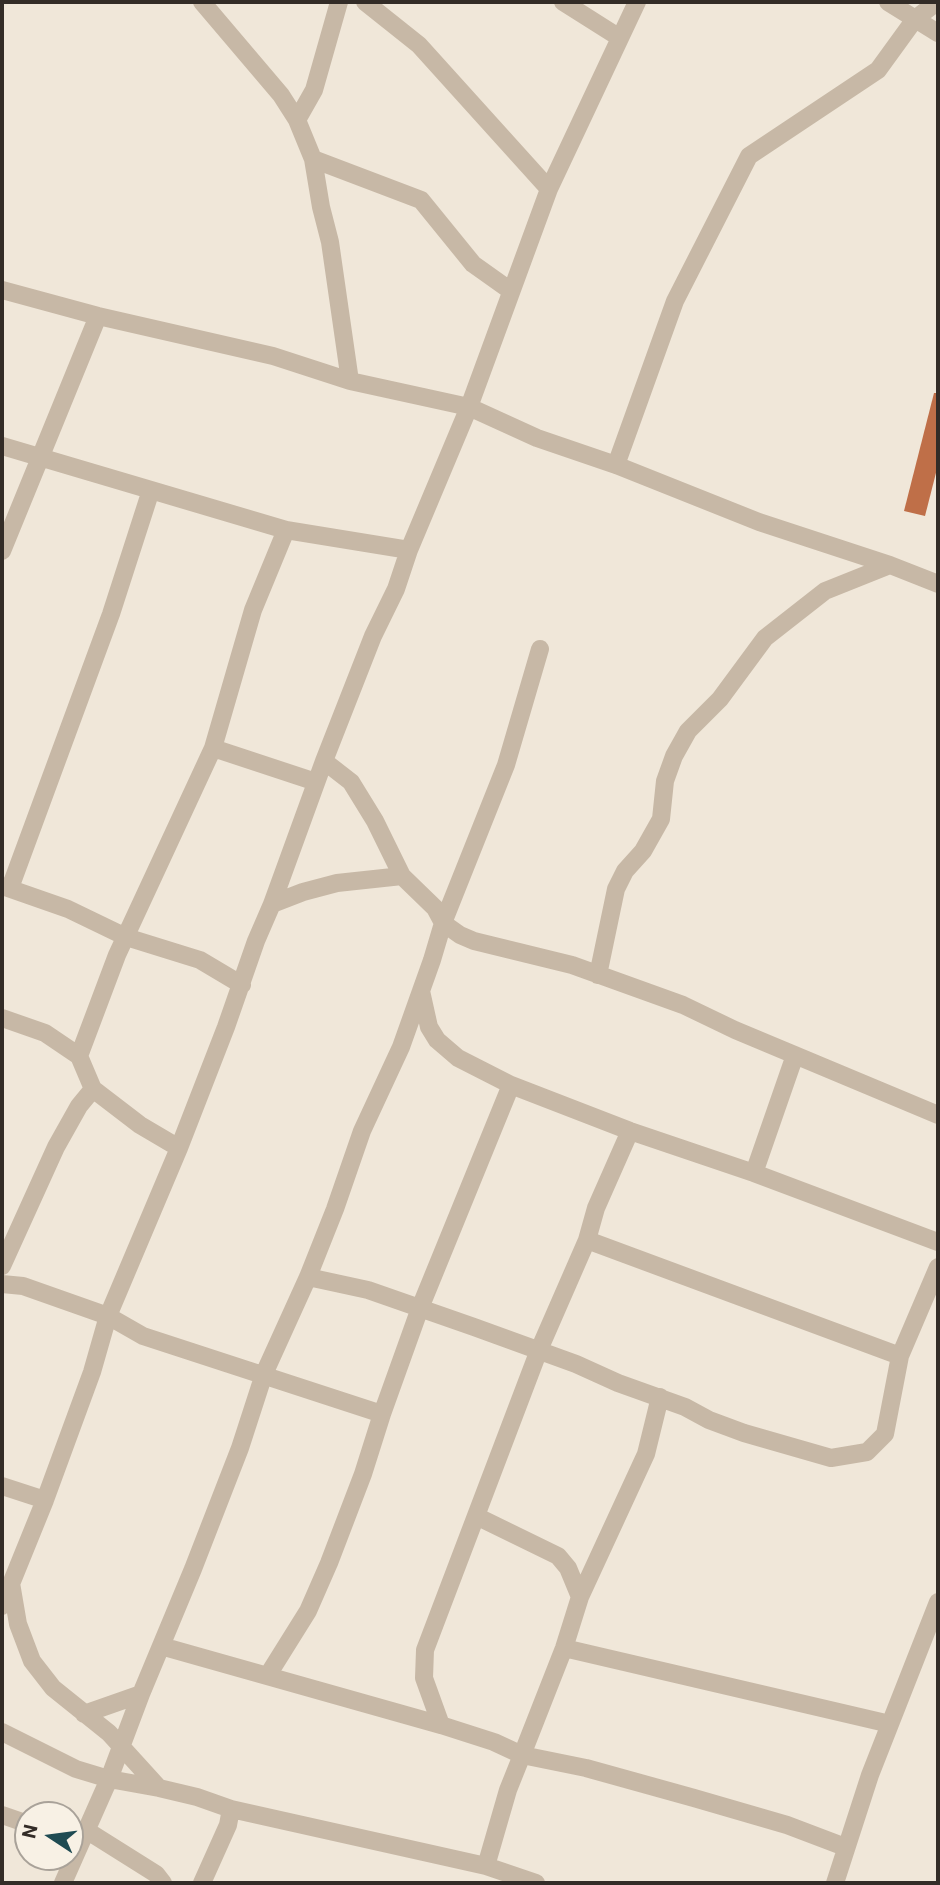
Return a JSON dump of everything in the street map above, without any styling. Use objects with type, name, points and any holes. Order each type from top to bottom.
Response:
[{"type":"street","points":[[202,2],[281,95],[297,120],[313,159],[330,243],[350,381]]},
{"type":"street","points":[[297,120],[314,90],[339,2]]},
{"type":"street","points":[[365,2],[419,45],[549,189]]},
{"type":"street","points":[[563,2],[621,38]]},
{"type":"street","points":[[2,1606],[92,1372],[108,1316],[179,1148],[373,636],[396,589],[409,550],[469,407],[549,189],[637,2]]},
{"type":"street","points":[[888,2],[938,33]]},
{"type":"street","points":[[616,465],[675,300],[749,156],[878,70],[915,19],[937,2]]},
{"type":"street","points":[[313,159],[421,200],[473,264],[511,291]]},
{"type":"street","points":[[2,290],[98,316],[273,356],[350,381],[469,407],[537,438],[616,465],[759,522],[890,565],[938,584]]},
{"type":"street","points":[[2,551],[98,316]]},
{"type":"street","points":[[2,446],[286,530],[409,550]]},
{"type":"street","points":[[151,491],[111,614],[6,887],[68,909],[126,937],[200,960],[242,985]]},
{"type":"street","points":[[79,1056],[126,937],[213,748],[253,610],[286,530]]},
{"type":"street","points":[[597,975],[616,889],[625,871],[643,851],[661,819],[665,781],[674,756],[688,731],[720,699],[765,638],[825,591],[890,565]]},
{"type":"street","points":[[84,1826],[109,1779],[240,1448],[264,1374],[308,1277],[362,1131],[401,1047],[443,923],[506,765],[540,649]]},
{"type":"street","points":[[213,748],[316,782]]},
{"type":"street","points":[[324,761],[351,782],[375,821],[401,876],[435,908],[443,923],[460,935],[474,941],[572,965],[683,1005],[938,1115]]},
{"type":"street","points":[[272,904],[337,883],[401,876]]},
{"type":"street","points":[[421,991],[432,1035],[458,1058],[511,1085],[630,1131],[754,1173],[938,1242]]},
{"type":"street","points":[[2,1018],[45,1033],[79,1056],[93,1089],[140,1125],[179,1148]]},
{"type":"street","points":[[754,1173],[795,1055]]},
{"type":"street","points":[[268,1675],[308,1611],[329,1563],[363,1474],[420,1308],[511,1085]]},
{"type":"street","points":[[2,1266],[56,1147],[79,1106],[93,1089]]},
{"type":"street","points":[[442,1726],[424,1678],[425,1650],[539,1350],[587,1240],[596,1208],[630,1131]]},
{"type":"street","points":[[587,1240],[900,1356]]},
{"type":"street","points":[[308,1277],[368,1290],[576,1364],[618,1383],[685,1406],[709,1420],[744,1433],[831,1458],[867,1452],[885,1434],[900,1356],[938,1267]]},
{"type":"street","points":[[2,1284],[23,1286],[108,1316],[143,1336],[382,1414]]},
{"type":"street","points":[[486,1866],[508,1790],[564,1648],[580,1597],[646,1454],[660,1397]]},
{"type":"street","points":[[2,1486],[45,1500]]},
{"type":"street","points":[[476,1516],[558,1556],[568,1568],[580,1597]]},
{"type":"street","points":[[11,1583],[18,1624],[32,1661],[53,1688],[109,1732],[159,1788]]},
{"type":"street","points":[[835,1883],[845,1847],[890,1724],[938,1602]]},
{"type":"street","points":[[161,1646],[442,1726],[494,1742],[522,1755],[586,1768],[787,1825],[845,1847]]},
{"type":"street","points":[[564,1648],[890,1724]]},
{"type":"street","points":[[84,1714],[141,1694]]},
{"type":"street","points":[[2,1732],[76,1769],[109,1779],[197,1797],[232,1810],[486,1866],[536,1883]]},
{"type":"street","points":[[202,1883],[232,1810]]},
{"type":"street","points":[[84,1838],[156,1874],[163,1883]]},
{"type":"building","points":[[934,393],[938,393],[938,465],[925,516],[904,511]]}]
